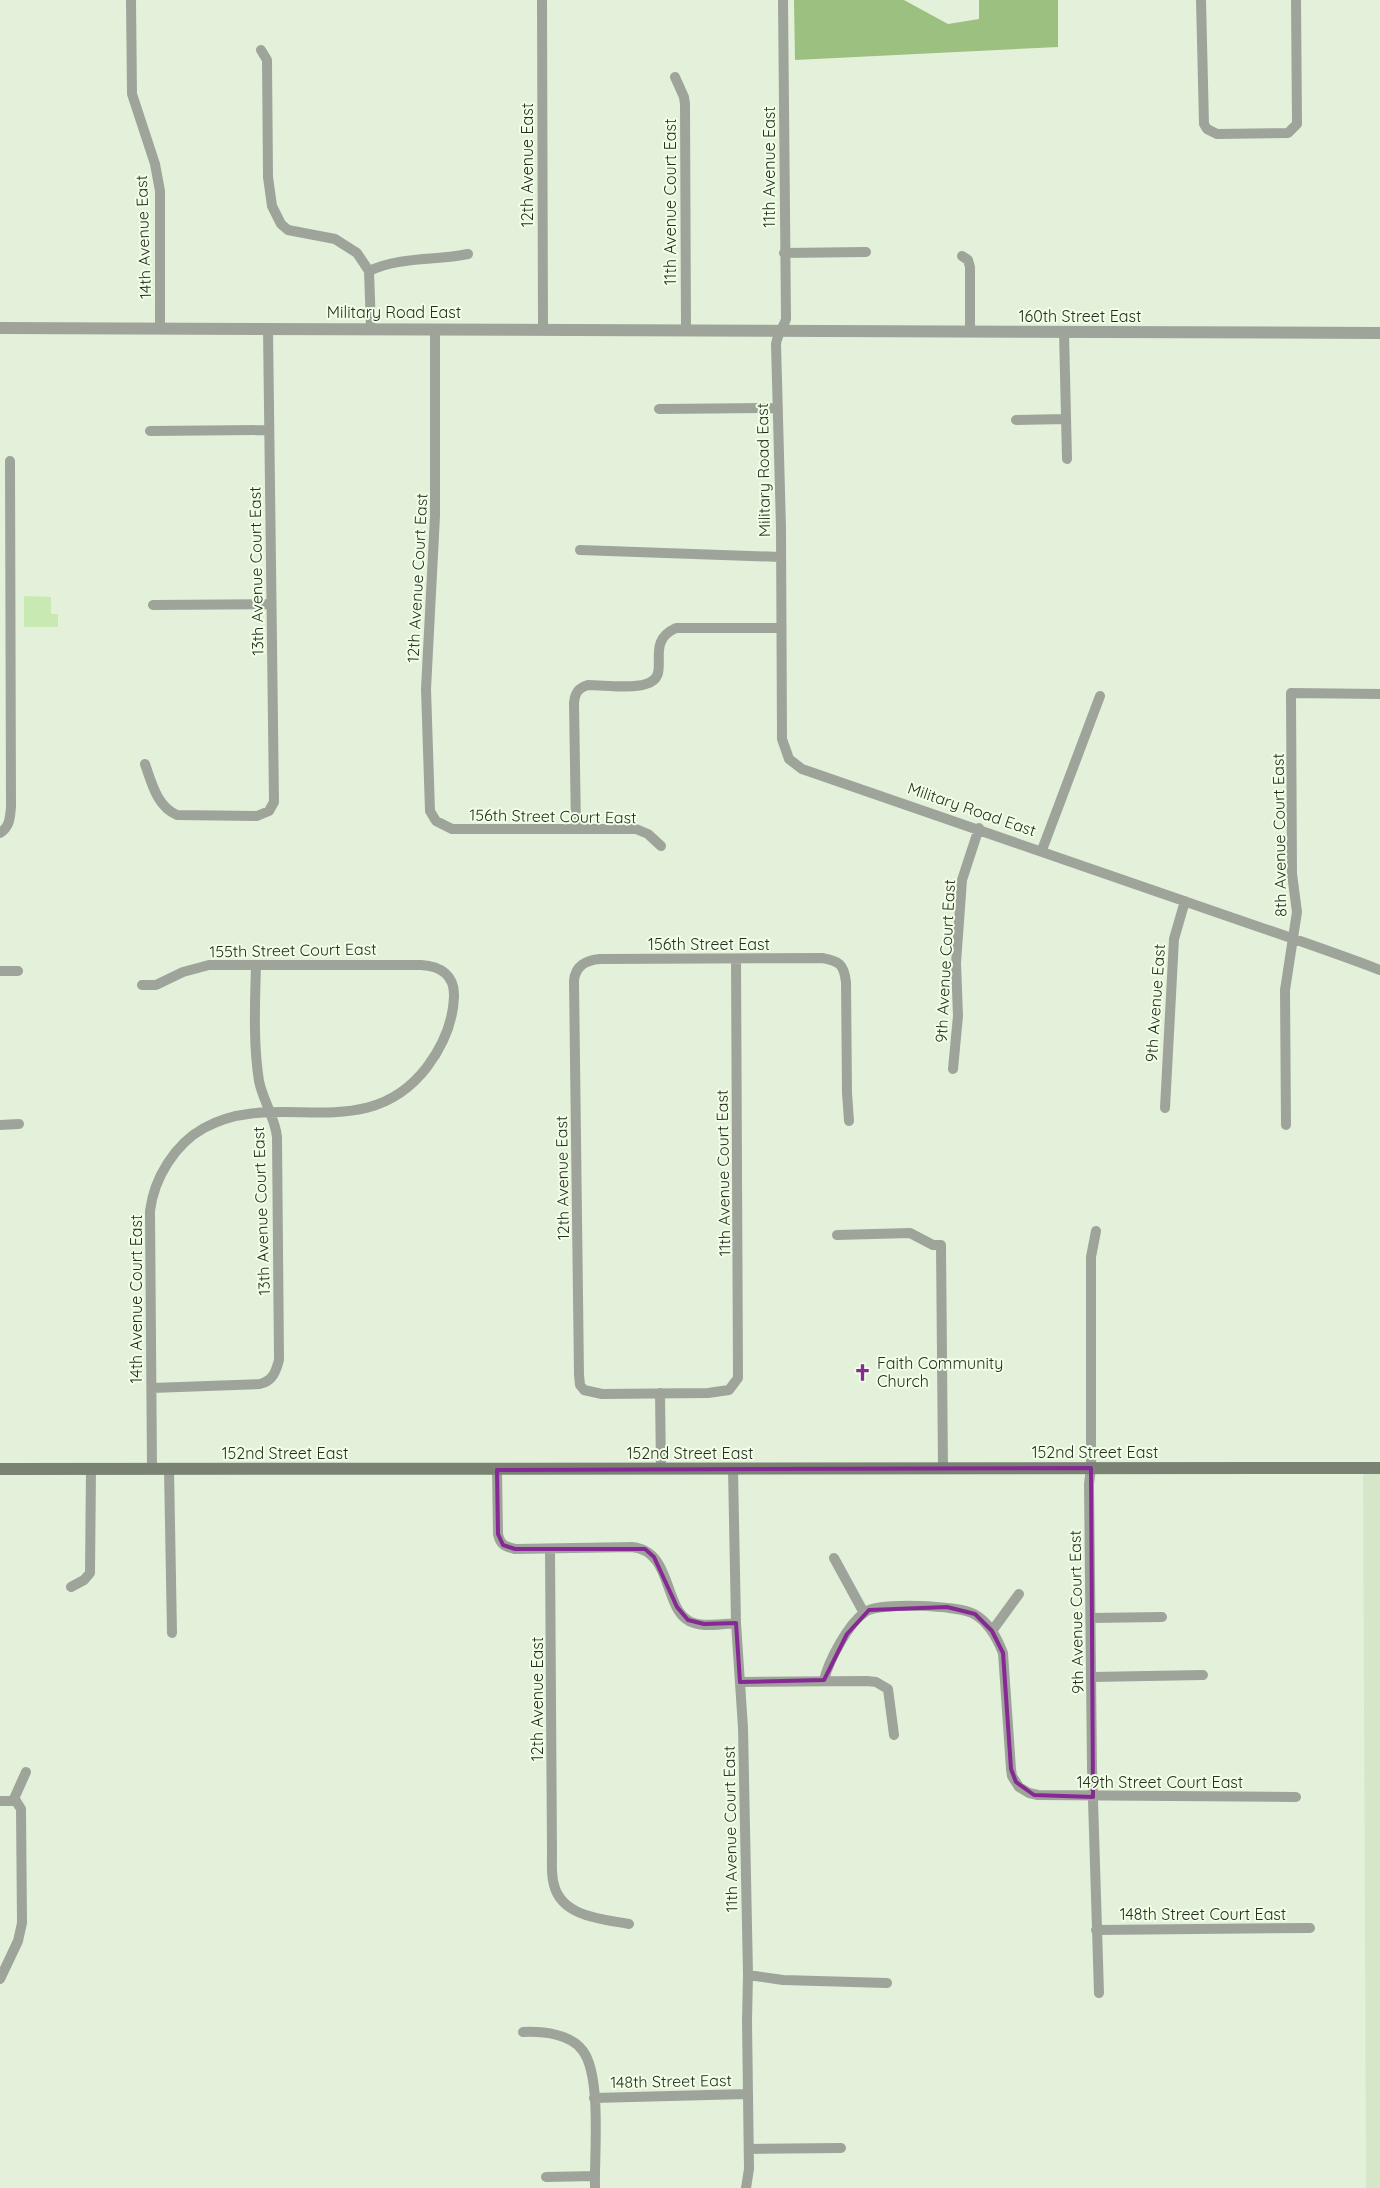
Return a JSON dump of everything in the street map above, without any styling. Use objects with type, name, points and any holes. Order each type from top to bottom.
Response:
[{"type":"main road","name":"152nd Street East","points":[[0,1469],[1380,1468]]},
{"type":"street","name":"14th Avenue East","points":[[131,0],[132,94],[155,164],[160,191],[160,327]]},
{"type":"street","name":"12th Avenue East","points":[[542,0],[543,330]]},
{"type":"street","name":"11th Avenue East","points":[[779,331],[785,325],[786,319],[783,0]]},
{"type":"street","points":[[1201,0],[1204,124],[1207,129],[1217,134],[1288,133],[1297,124],[1296,0]]},
{"type":"street","points":[[261,50],[267,60],[269,197],[276,215],[281,224],[288,230],[335,239],[356,253],[369,271],[371,328]]},
{"type":"street","name":"11th Avenue Court East","points":[[675,77],[684,96],[685,104],[686,330]]},
{"type":"street","points":[[784,252],[866,252]]},
{"type":"street","points":[[369,271],[379,266],[409,259],[447,258],[468,254]]},
{"type":"street","points":[[962,256],[968,260],[970,267],[970,332]]},
{"type":"street","name":"Military Road East","points":[[0,328],[160,327],[779,331],[776,344],[782,740],[786,754],[793,762],[802,769],[1293,937],[1380,970]]},
{"type":"street","name":"13th Avenue Court East","points":[[145,764],[160,801],[170,812],[177,815],[257,816],[269,812],[274,802],[268,328]]},
{"type":"street","name":"12th Avenue Court East","points":[[435,329],[435,516],[426,689],[429,803],[430,812],[440,825]]},
{"type":"street","name":"160th Street East","points":[[779,331],[1380,333]]},
{"type":"street","points":[[1064,332],[1067,459]]},
{"type":"street","points":[[659,409],[778,408]]},
{"type":"street","points":[[1016,420],[1066,419]]},
{"type":"street","points":[[150,431],[268,430]]},
{"type":"street","points":[[3,831],[10,818],[11,807],[10,461]]},
{"type":"street","points":[[580,550],[780,557]]},
{"type":"street","points":[[153,605],[271,604]]},
{"type":"street","points":[[576,829],[574,704],[575,696],[581,687],[588,684],[641,685],[652,682],[658,672],[660,645],[663,635],[676,628],[781,628]]},
{"type":"street","name":"8th Avenue Court East","points":[[1286,1125],[1285,990],[1297,912],[1292,874],[1291,694],[1380,694]]},
{"type":"street","points":[[1042,850],[1100,696]]},
{"type":"street","name":"156th Street Court East","points":[[440,825],[452,829],[636,829],[648,834],[662,846]]},
{"type":"street","name":"9th Avenue Court East","points":[[953,1069],[958,1016],[956,963],[962,880],[979,828]]},
{"type":"street","name":"9th Avenue East","points":[[1165,1108],[1174,939],[1185,901]]},
{"type":"street","name":"156th Street East","points":[[579,968],[587,960],[600,959],[822,958],[835,960],[841,964],[846,982],[849,1121]]},
{"type":"street","name":"11th Avenue Court East","points":[[660,1393],[729,1390],[734,1385],[739,1371],[736,959]]},
{"type":"street","name":"155th Street Court East","points":[[142,985],[156,985],[183,972],[209,965],[421,964],[438,967],[447,974]]},
{"type":"street","name":"13th Avenue Court East","points":[[152,1388],[260,1384],[270,1380],[277,1369],[280,1347],[277,1137],[276,1126],[260,1084],[256,1053],[256,965]]},
{"type":"street","name":"12th Avenue East","points":[[579,968],[574,981],[579,1375],[582,1389],[588,1392],[602,1394],[660,1393]]},
{"type":"street","points":[[0,971],[18,971]]},
{"type":"street","name":"14th Avenue Court East","points":[[152,1468],[150,1211],[154,1193],[163,1173],[181,1146],[204,1127],[236,1116],[270,1113],[327,1113],[357,1110],[383,1102],[409,1086],[432,1061],[446,1032],[454,994],[447,974]]},
{"type":"street","points":[[0,1125],[19,1124]]},
{"type":"street","name":"9th Avenue Court East","points":[[1096,1231],[1091,1257],[1092,1468],[1089,1484],[1093,1797],[1099,1993]]},
{"type":"street","points":[[838,1235],[910,1233],[933,1245],[940,1244],[943,1469]]},
{"type":"street","points":[[660,1393],[660,1469]]},
{"type":"street","points":[[71,1588],[89,1576],[92,1567],[89,1505],[90,1469]]},
{"type":"street","points":[[170,1469],[172,1633]]},
{"type":"street","name":"11th Avenue Court East","points":[[733,1469],[736,1623],[743,1728],[748,1975],[747,2094],[749,2169],[746,2188]]},
{"type":"street","points":[[496,1470],[499,1540],[505,1546],[550,1549],[632,1547],[645,1549],[654,1557],[677,1607],[688,1620],[704,1624],[736,1623]]},
{"type":"street","name":"12th Avenue East","points":[[550,1549],[552,1854],[554,1886],[560,1898],[576,1911],[628,1924]]},
{"type":"street","points":[[834,1558],[864,1613]]},
{"type":"street","points":[[824,1680],[827,1668],[837,1650],[856,1621],[864,1613],[887,1607],[966,1610],[981,1618],[992,1631],[1018,1594]]},
{"type":"street","points":[[1091,1618],[1162,1617]]},
{"type":"street","name":"149th Street Court East","points":[[992,1631],[1004,1660],[1011,1769],[1016,1782],[1025,1791],[1038,1795],[1093,1797],[1296,1798]]},
{"type":"street","points":[[1092,1678],[1203,1675]]},
{"type":"street","points":[[740,1682],[824,1680],[876,1682],[888,1689],[894,1735]]},
{"type":"street","points":[[12,1801],[26,1772]]},
{"type":"street","points":[[0,1801],[16,1801],[21,1809],[22,1924],[18,1941],[0,1979]]},
{"type":"street","name":"148th Street Court East","points":[[1096,1930],[1310,1928]]},
{"type":"street","points":[[748,1975],[784,1980],[887,1983]]},
{"type":"street","points":[[524,2032],[535,2031],[568,2039],[578,2046],[591,2066],[594,2098],[595,2188]]},
{"type":"street","name":"148th Street East","points":[[594,2098],[747,2094]]},
{"type":"street","points":[[749,2149],[841,2148]]},
{"type":"street","points":[[546,2177],[595,2176]]},
{"type":"highlighted area","points":[[1091,1468],[1093,1797],[1034,1795],[1016,1782],[1011,1769],[1003,1653],[992,1631],[975,1614],[947,1607],[869,1610],[847,1634],[824,1680],[740,1682],[736,1623],[704,1624],[688,1620],[677,1607],[654,1557],[645,1549],[515,1549],[503,1545],[498,1534],[497,1470]]},
{"type":"shaded area","points":[[1363,1468],[1380,1468],[1380,2188],[1366,2188]]},
{"type":"green space","points":[[794,0],[904,0],[948,24],[979,19],[979,0],[1058,0],[1058,47],[795,60]]},
{"type":"green space","points":[[24,596],[51,597],[51,614],[58,614],[58,627],[24,627]]},
{"type":"place","name":"Faith Community Church","points":[[863,1372]]}]
